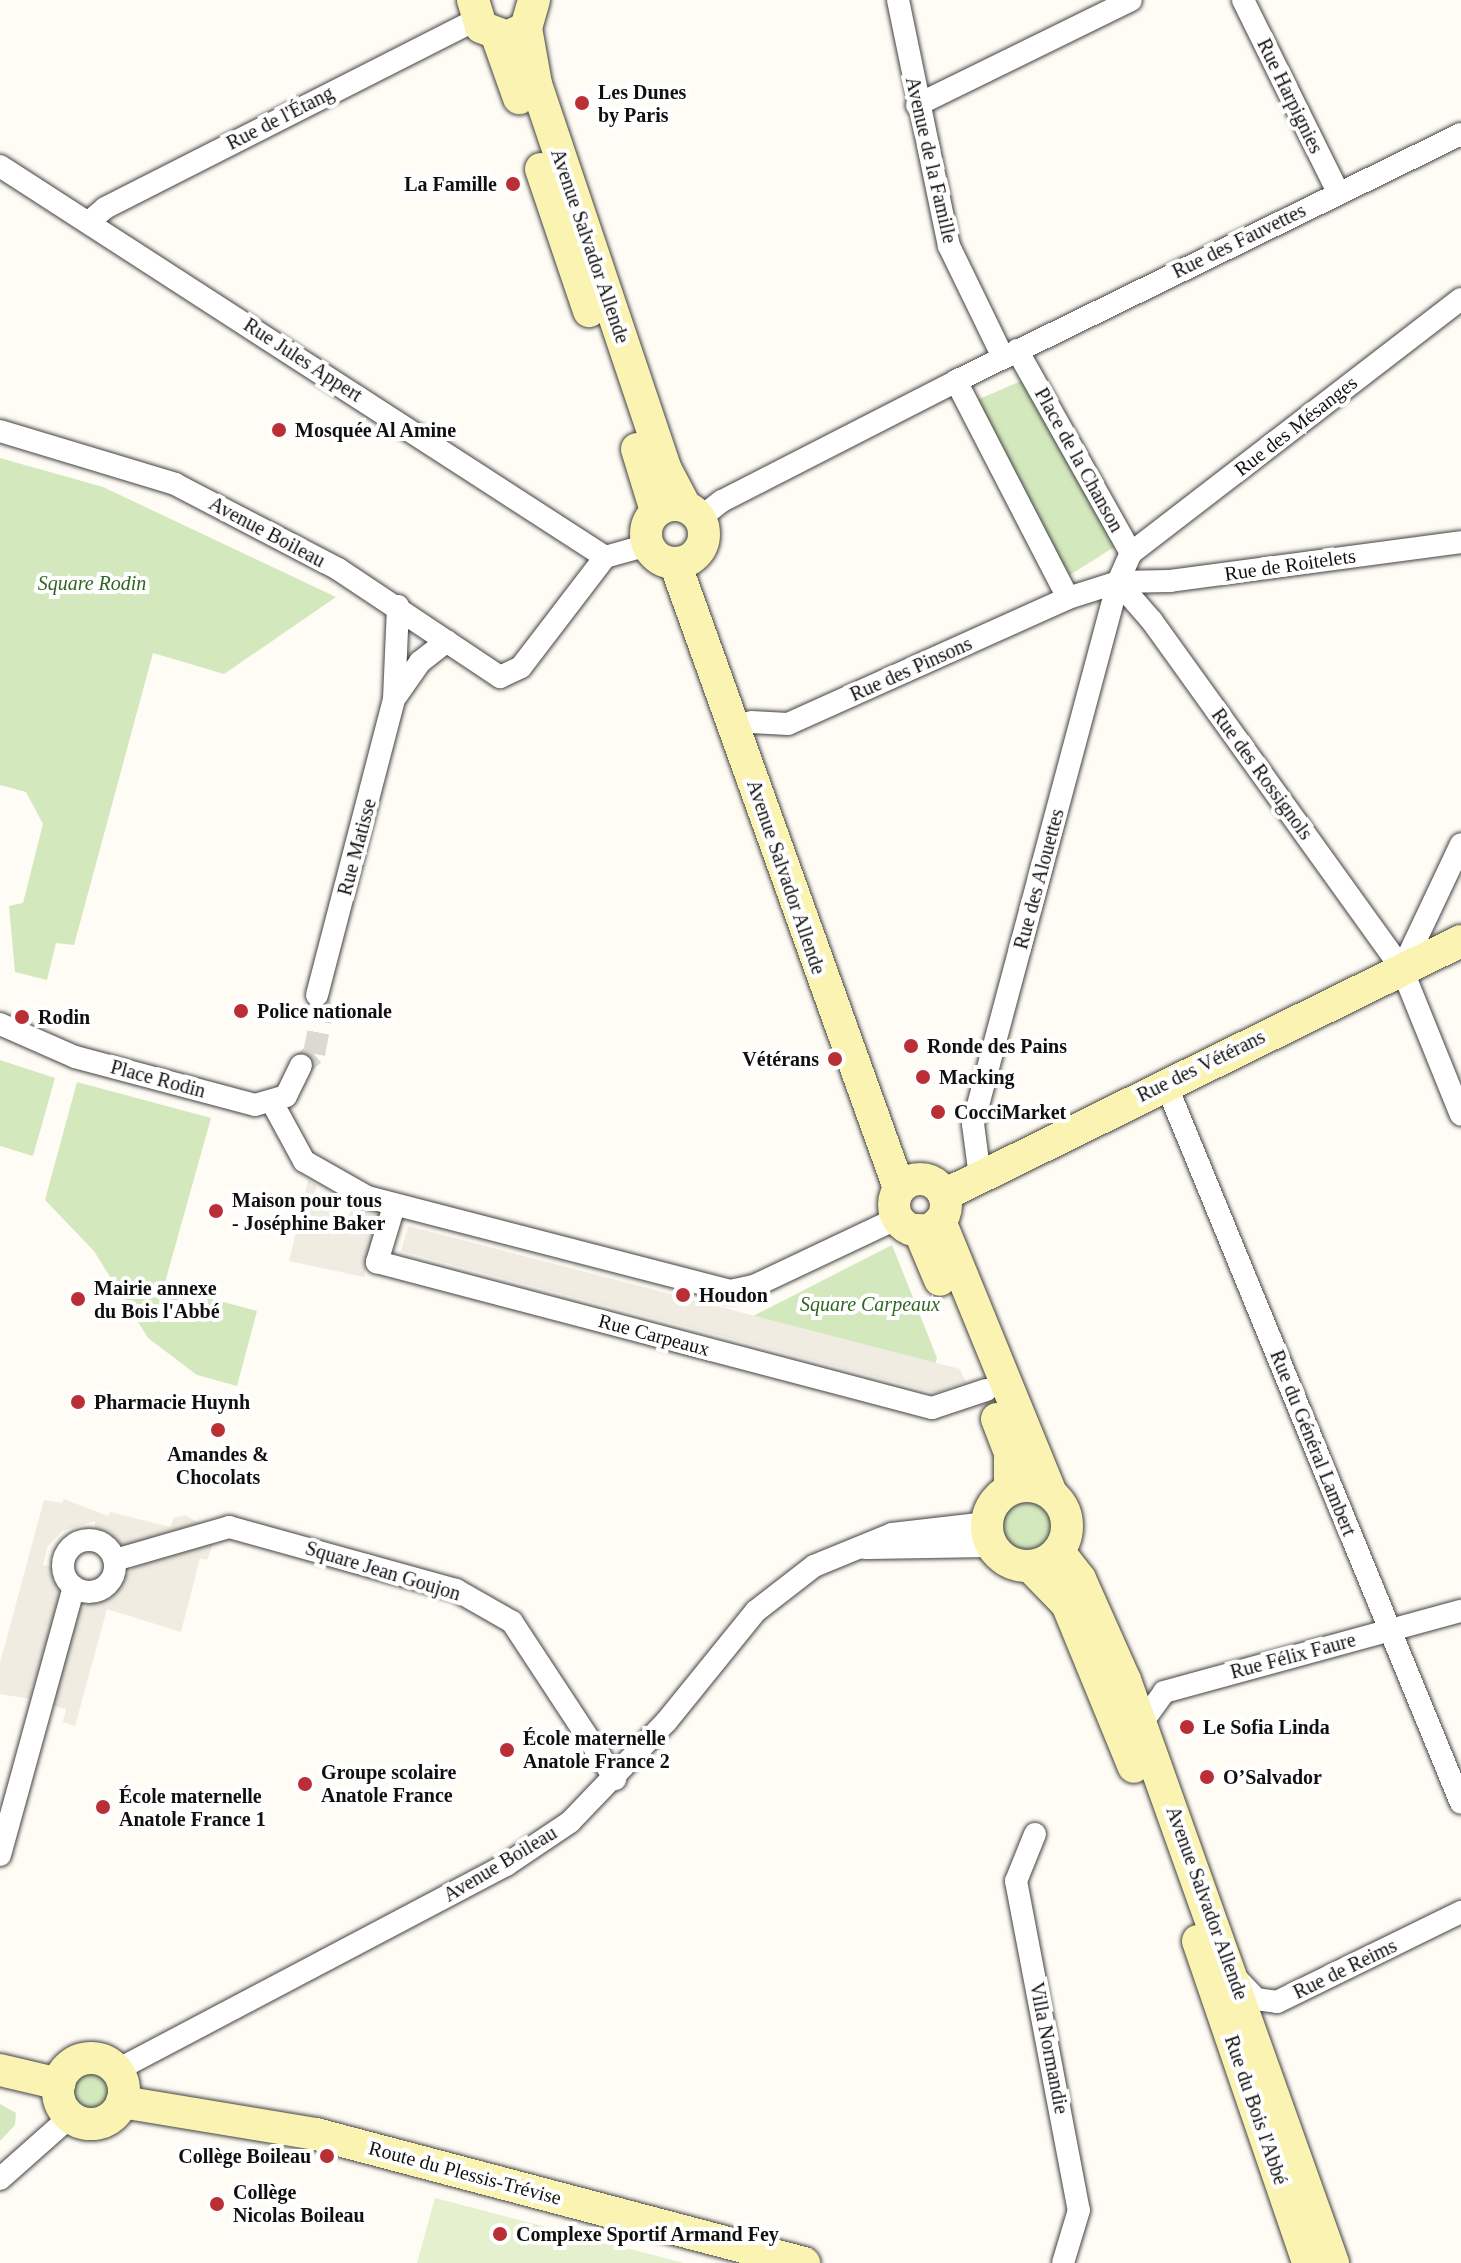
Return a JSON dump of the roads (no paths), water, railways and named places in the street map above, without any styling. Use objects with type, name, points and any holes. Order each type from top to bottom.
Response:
[{"type":"main road","name":"Avenue Salvador Allende","points":[[501,17],[536,84],[680,512]]},
{"type":"main road","points":[[680,512],[705,534],[685,560],[659,558],[648,545],[647,527],[680,512]]},
{"type":"main road","name":"Avenue Salvador Allende","points":[[685,560],[751,722],[1010,1453],[1010,1489]]},
{"type":"main road","name":"Avenue Salvador Allende","points":[[685,560],[920,1205],[1051,1493]]},
{"type":"main road","name":"Rue des Vétérans","points":[[920,1205],[1165,1082],[1461,941]]},
{"type":"main road","points":[[1024,1485],[1051,1493],[1068,1521],[1059,1552],[1030,1566],[1009,1562],[990,1535],[999,1497],[1010,1489],[1024,1485]]},
{"type":"main road","name":"Avenue Salvador Allende","points":[[1059,1552],[1080,1579],[1141,1724],[1234,1976],[1333,2263]]},
{"type":"main road","name":"Rue du Bois l'Abbé","points":[[1030,1566],[1061,1593],[1104,1687],[1164,1844],[1308,2263]]},
{"type":"main road","points":[[81,2059],[102,2060],[117,2070],[122,2102],[100,2123],[71,2116],[60,2100],[59,2084],[64,2072],[81,2059]]},
{"type":"main road","points":[[0,2070],[59,2084]]},
{"type":"main road","name":"Route du Plessis-Trévise","points":[[122,2102],[316,2134],[804,2263]]},
{"type":"street","name":"Avenue de la Famille","points":[[898,0],[917,105],[949,246],[1010,354]]},
{"type":"street","points":[[917,105],[1131,0]]},
{"type":"street","name":"Rue Harpignies","points":[[1243,0],[1338,192]]},
{"type":"street","name":"Rue de l'Étang","points":[[89,222],[105,208],[501,17]]},
{"type":"street","name":"Rue des Fauvettes","points":[[1010,354],[1461,134]]},
{"type":"street","name":"Rue Jules Appert","points":[[0,166],[605,557]]},
{"type":"street","name":"Rue des Mésanges","points":[[1131,553],[1461,299]]},
{"type":"street","points":[[680,512],[722,501],[1010,354]]},
{"type":"street","name":"Place de la Chanson","points":[[1010,354],[1131,553],[1118,582]]},
{"type":"street","points":[[956,381],[1068,598],[1118,582]]},
{"type":"street","name":"Avenue Boileau","points":[[0,431],[175,484],[398,606],[500,677],[512,676],[605,557]]},
{"type":"street","name":"Rue de Roitelets","points":[[1118,582],[1170,581],[1461,542]]},
{"type":"street","points":[[605,557],[648,545]]},
{"type":"street","name":"Rue des Rossignols","points":[[1118,582],[1152,621],[1402,969],[1461,1115]]},
{"type":"street","name":"Rue des Alouettes","points":[[980,1177],[973,1124],[1118,582]]},
{"type":"street","name":"Rue des Pinsons","points":[[751,722],[788,724],[1068,598]]},
{"type":"street","points":[[394,699],[400,654],[398,606]]},
{"type":"street","points":[[394,699],[420,662],[447,641]]},
{"type":"street","name":"Rue Matisse","points":[[317,995],[394,699]]},
{"type":"street","points":[[1402,969],[1461,844]]},
{"type":"street","name":"Place Rodin","points":[[0,1024],[75,1057],[240,1102],[273,1104]]},
{"type":"street","points":[[301,1065],[290,1092],[273,1104],[304,1161],[367,1197],[734,1292],[920,1205]]},
{"type":"street","name":"Rue du Général Lambert","points":[[1165,1082],[1461,1803]]},
{"type":"street","name":"Rue Carpeaux","points":[[394,1206],[377,1262],[932,1408],[986,1390]]},
{"type":"street","name":"Square Jean Goujon","points":[[115,1560],[229,1527],[456,1590],[512,1622],[615,1779]]},
{"type":"street","name":"Avenue Boileau","points":[[117,2070],[506,1865],[570,1822],[615,1779],[756,1611],[782,1587],[856,1547],[892,1534],[990,1535]]},
{"type":"street","points":[[0,1855],[74,1587],[63,1568],[65,1556],[80,1541],[102,1542],[115,1560],[113,1578],[100,1590],[74,1587]]},
{"type":"street","name":"Rue Félix Faure","points":[[1141,1724],[1164,1692],[1461,1611]]},
{"type":"street","name":"Villa Normandie","points":[[1035,1834],[1016,1881],[1079,2210],[1063,2263]]},
{"type":"street","name":"Rue de Reims","points":[[1234,1976],[1256,1999],[1277,2002],[1461,1912]]},
{"type":"street","points":[[0,2179],[71,2116]]},
{"type":"tunnel","points":[[301,1065],[314,1054],[322,1012],[317,995]]},
{"type":"place","name":"Les Dunes by Paris","points":[[582,103]]},
{"type":"place","name":"La Famille","points":[[513,184]]},
{"type":"place","name":"Mosquée Al Amine","points":[[279,430]]},
{"type":"place","name":"Police nationale","points":[[241,1011]]},
{"type":"place","name":"Rodin","points":[[22,1017]]},
{"type":"place","name":"Ronde des Pains","points":[[911,1046]]},
{"type":"place","name":"Vétérans","points":[[835,1059]]},
{"type":"place","name":"Macking","points":[[923,1077]]},
{"type":"place","name":"CocciMarket","points":[[938,1112]]},
{"type":"place","name":"Maison pour tous - Joséphine Baker","points":[[216,1211]]},
{"type":"place","name":"Houdon","points":[[683,1295]]},
{"type":"place","name":"Mairie annexe du Bois l'Abbé","points":[[78,1299]]},
{"type":"place","name":"Pharmacie Huynh","points":[[78,1402]]},
{"type":"place","name":"Amandes & Chocolats","points":[[218,1430]]},
{"type":"place","name":"Le Sofia Linda","points":[[1187,1727]]},
{"type":"place","name":"École maternelle Anatole France 2","points":[[507,1750]]},
{"type":"place","name":"O’Salvador","points":[[1207,1777]]},
{"type":"place","name":"Groupe scolaire Anatole France","points":[[305,1784]]},
{"type":"place","name":"École maternelle Anatole France 1","points":[[103,1807]]},
{"type":"place","name":"Collège Boileau","points":[[327,2156]]},
{"type":"place","name":"Collège Nicolas Boileau","points":[[217,2204]]},
{"type":"place","name":"Complexe Sportif Armand Fey","points":[[500,2234]]},
{"type":"park label","name":"Square Rodin","points":[[92,583]]},
{"type":"park label","name":"Square Carpeaux","points":[[870,1304]]}]
